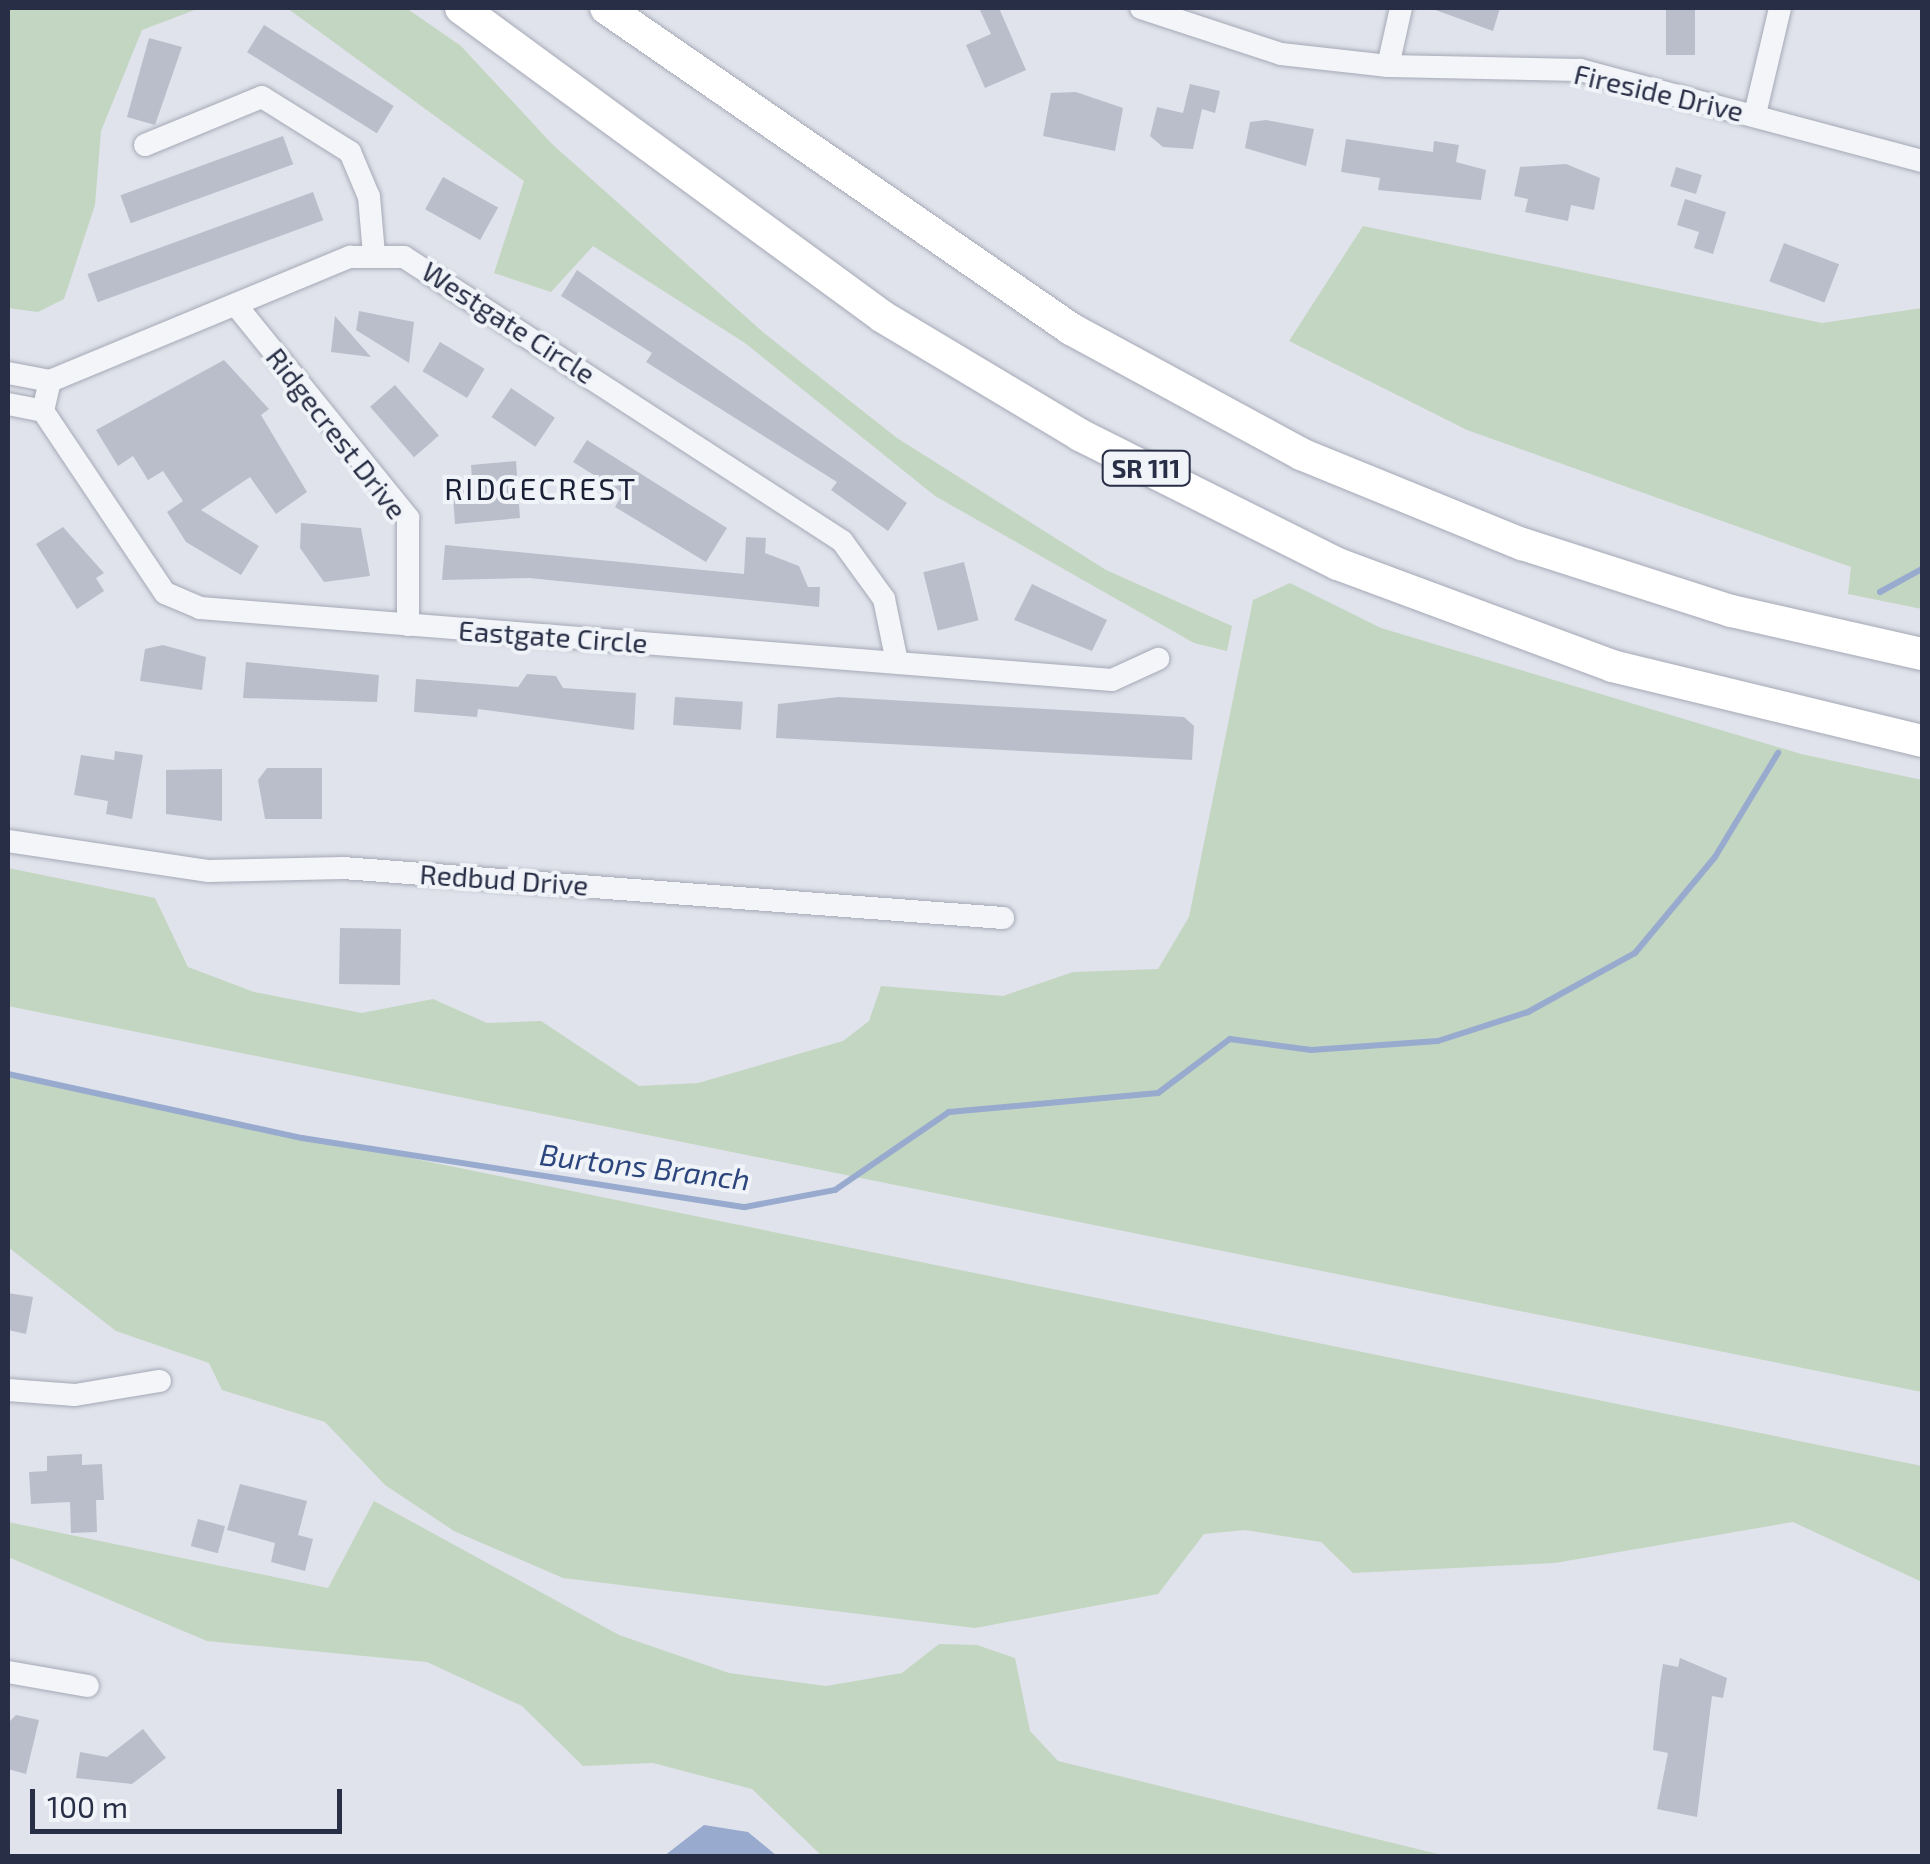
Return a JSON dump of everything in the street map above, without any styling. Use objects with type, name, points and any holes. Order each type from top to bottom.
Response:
[{"type":"highway","name":"SR 111","points":[[462,8],[883,317],[1080,436],[1338,564],[1612,666],[1922,741]]},
{"type":"highway","points":[[606,8],[1071,329],[1301,454],[1560,557],[1732,612],[1922,654]]},
{"type":"street","name":"Fireside Drive","points":[[1141,8],[1281,54],[1388,66],[1580,70],[1922,161]]},
{"type":"street","points":[[1388,66],[1401,8]]},
{"type":"street","points":[[1755,114],[1780,8]]},
{"type":"street","points":[[8,373],[50,382],[374,254],[370,198],[350,152],[262,96],[144,144]]},
{"type":"street","name":"Westgate Circle","points":[[374,254],[428,267],[842,541],[884,599],[896,662]]},
{"type":"street","name":"Ridgecrest Drive","points":[[238,309],[408,518],[408,625]]},
{"type":"street","points":[[8,404],[43,411],[50,382]]},
{"type":"street","name":"Eastgate Circle","points":[[43,411],[164,593],[200,608],[1112,680],[1158,659]]},
{"type":"street","name":"Redbud Drive","points":[[8,841],[208,871],[343,868],[1002,918]]},
{"type":"street","points":[[8,1390],[75,1396],[160,1380]]},
{"type":"street","points":[[8,1672],[88,1686]]},
{"type":"green space","points":[[8,8],[200,8],[142,30],[101,131],[95,205],[64,299],[38,312],[8,308]]},
{"type":"green space","points":[[287,8],[406,8],[461,46],[552,144],[764,333],[897,438],[1106,570],[1232,626],[1227,651],[1194,643],[935,496],[745,343],[593,246],[551,292],[494,273],[524,181]]},
{"type":"green space","points":[[1363,226],[1822,323],[1922,308],[1922,609],[1848,594],[1851,567],[1467,430],[1289,341]]},
{"type":"green space","points":[[1290,583],[1381,628],[1801,754],[1922,780],[1922,1392],[8,1006],[8,868],[155,898],[188,967],[254,992],[362,1013],[433,999],[487,1023],[541,1021],[639,1086],[698,1083],[843,1041],[869,1021],[881,986],[1003,996],[1073,972],[1158,969],[1189,917],[1253,600]]},
{"type":"green space","points":[[8,1076],[1922,1466],[1922,1582],[1793,1522],[1555,1563],[1353,1573],[1321,1542],[1245,1530],[1204,1534],[1158,1594],[975,1628],[563,1578],[454,1531],[385,1485],[325,1422],[222,1390],[209,1363],[116,1331],[8,1247]]},
{"type":"green space","points":[[374,1501],[619,1635],[729,1673],[826,1686],[902,1673],[939,1644],[977,1645],[1015,1658],[1030,1731],[1058,1761],[1446,1856],[822,1856],[752,1789],[653,1763],[583,1766],[522,1706],[427,1662],[207,1641],[8,1557],[8,1522],[328,1588]]},
{"type":"water","points":[[704,1825],[748,1832],[777,1856],[664,1856]]},
{"type":"building","points":[[979,8],[999,8],[1026,70],[985,88],[966,45],[991,34]]},
{"type":"building","points":[[1430,8],[1500,8],[1493,31]]},
{"type":"building","points":[[1666,8],[1695,8],[1695,55],[1666,55]]},
{"type":"building","points":[[264,25],[394,106],[377,133],[247,52]]},
{"type":"building","points":[[149,38],[182,47],[155,125],[127,117]]},
{"type":"building","points":[[1190,84],[1220,91],[1215,113],[1202,109],[1193,149],[1163,147],[1150,136],[1157,107],[1183,113]]},
{"type":"building","points":[[1076,92],[1123,108],[1115,151],[1043,136],[1051,93]]},
{"type":"building","points":[[1266,120],[1314,129],[1306,166],[1245,148],[1250,122]]},
{"type":"building","points":[[283,136],[293,164],[131,223],[120,195]]},
{"type":"building","points":[[1346,139],[1433,152],[1434,141],[1459,145],[1456,162],[1486,170],[1481,200],[1378,190],[1380,178],[1341,172]]},
{"type":"building","points":[[1566,164],[1600,178],[1594,210],[1571,205],[1568,221],[1525,212],[1528,199],[1514,196],[1520,167]]},
{"type":"building","points":[[1676,167],[1702,175],[1696,194],[1670,186]]},
{"type":"building","points":[[443,177],[498,208],[480,240],[425,209]]},
{"type":"building","points":[[313,192],[323,220],[98,302],[87,274]]},
{"type":"building","points":[[1685,199],[1726,212],[1713,254],[1694,248],[1699,232],[1677,225]]},
{"type":"building","points":[[1784,243],[1839,264],[1824,302],[1769,281]]},
{"type":"building","points":[[577,270],[907,503],[888,531],[831,490],[837,482],[646,362],[652,353],[561,296]]},
{"type":"building","points":[[359,311],[414,322],[409,363],[356,330]]},
{"type":"building","points":[[335,316],[371,357],[331,352]]},
{"type":"building","points":[[440,342],[485,369],[467,398],[422,371]]},
{"type":"building","points":[[224,360],[269,409],[261,415],[307,492],[276,514],[250,477],[201,510],[259,546],[241,575],[186,542],[167,512],[183,501],[163,471],[148,480],[133,456],[118,466],[96,430]]},
{"type":"building","points":[[395,385],[439,436],[414,457],[370,407]]},
{"type":"building","points":[[511,388],[555,418],[535,447],[491,417]]},
{"type":"building","points":[[587,440],[727,528],[706,562],[615,507],[623,493],[573,462]]},
{"type":"building","points":[[516,461],[520,518],[455,524],[452,483],[472,481],[471,465]]},
{"type":"building","points":[[301,523],[361,528],[370,576],[324,582],[300,548]]},
{"type":"building","points":[[63,527],[104,573],[96,578],[104,591],[77,609],[36,544]]},
{"type":"building","points":[[746,537],[766,538],[765,553],[799,566],[808,587],[820,587],[819,607],[529,578],[442,580],[445,545],[744,574]]},
{"type":"building","points":[[964,562],[979,620],[938,630],[923,572]]},
{"type":"building","points":[[1032,584],[1107,620],[1092,651],[1014,620]]},
{"type":"building","points":[[163,645],[206,657],[202,690],[140,681],[145,649]]},
{"type":"building","points":[[246,662],[379,675],[377,702],[243,698]]},
{"type":"building","points":[[527,674],[556,676],[563,688],[636,693],[634,730],[478,709],[477,717],[414,712],[416,679],[518,687]]},
{"type":"building","points":[[675,697],[743,702],[741,730],[673,725]]},
{"type":"building","points":[[839,697],[1184,717],[1194,726],[1192,760],[776,738],[778,704]]},
{"type":"building","points":[[115,751],[143,755],[132,819],[106,814],[108,801],[74,795],[81,755],[114,760]]},
{"type":"building","points":[[267,768],[322,768],[322,819],[265,819],[258,780]]},
{"type":"building","points":[[222,769],[222,821],[166,814],[166,770]]},
{"type":"building","points":[[340,928],[401,929],[400,985],[339,984]]},
{"type":"building","points":[[8,1293],[33,1297],[26,1334],[8,1330]]},
{"type":"building","points":[[82,1454],[82,1465],[102,1464],[104,1500],[96,1500],[97,1532],[71,1533],[70,1502],[31,1504],[29,1472],[47,1471],[47,1456]]},
{"type":"building","points":[[240,1484],[307,1501],[298,1535],[313,1539],[305,1571],[271,1562],[275,1543],[227,1530]]},
{"type":"building","points":[[198,1519],[225,1526],[218,1553],[191,1546]]},
{"type":"building","points":[[1680,1658],[1727,1678],[1723,1698],[1712,1696],[1697,1817],[1657,1809],[1668,1753],[1653,1750],[1660,1683],[1663,1664],[1678,1667]]},
{"type":"building","points":[[16,1715],[39,1720],[26,1774],[8,1769],[8,1723]]},
{"type":"building","points":[[143,1729],[166,1758],[132,1784],[76,1778],[80,1752],[107,1757]]},
{"type":"waterway","name":"Burtons Branch","points":[[1880,592],[1922,569]]},
{"type":"waterway","name":"Burtons Branch","points":[[8,1074],[302,1138],[745,1207],[835,1190],[949,1112],[1158,1093],[1230,1039],[1311,1050],[1438,1041],[1528,1012],[1635,953],[1715,857],[1778,753]]},
{"type":"district","name":"RIDGECREST","points":[[541,488]]}]
